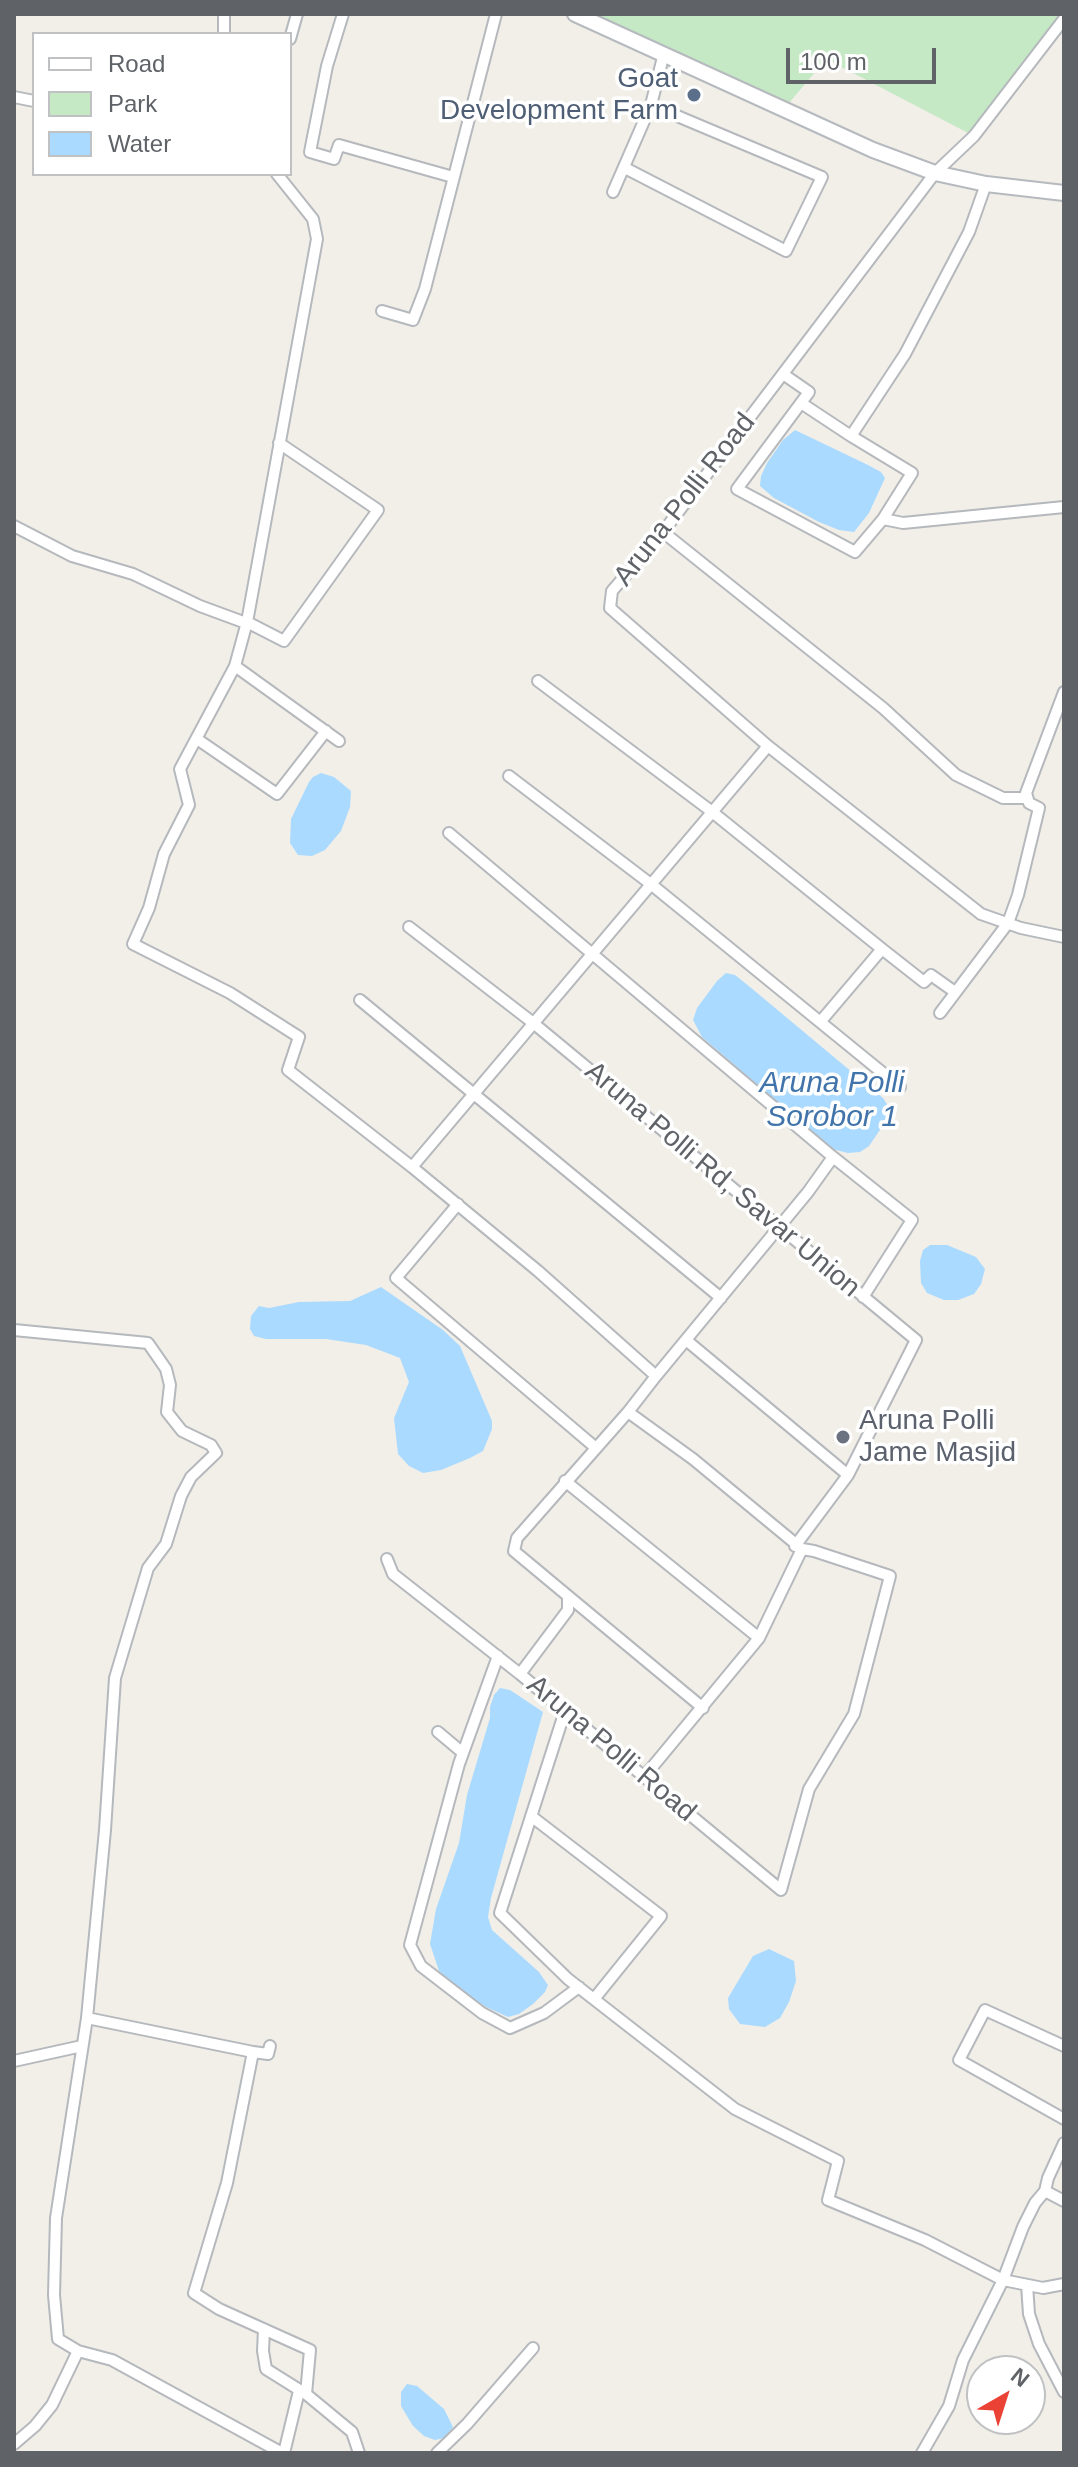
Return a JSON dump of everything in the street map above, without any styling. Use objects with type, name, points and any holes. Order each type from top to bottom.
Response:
[{"type":"main road","points":[[575,14],[873,150],[935,173],[986,184],[1064,193]]},
{"type":"street","points":[[343,14],[327,66],[310,152],[334,159],[339,145],[453,177]]},
{"type":"street","points":[[382,311],[413,320],[425,289],[496,14]]},
{"type":"street","name":"Aruna Polli Road","points":[[768,746],[610,608],[612,591],[663,532],[935,173],[974,136],[1064,19]]},
{"type":"street","points":[[613,192],[651,105],[664,53]]},
{"type":"street","points":[[625,168],[786,251],[822,177],[651,105]]},
{"type":"street","points":[[279,176],[313,219],[317,239],[246,623],[235,666],[180,769],[189,805],[164,854],[149,908],[133,944],[230,993],[299,1037],[288,1070],[458,1204],[656,1376]]},
{"type":"street","points":[[851,436],[912,340],[969,232],[986,184]]},
{"type":"street","points":[[783,374],[809,392],[737,489],[855,552],[883,519],[912,473],[801,403]]},
{"type":"street","points":[[14,526],[72,556],[133,574],[284,641],[378,510],[279,443]]},
{"type":"street","points":[[883,519],[903,523],[1064,507]]},
{"type":"street","points":[[663,532],[883,708],[956,775],[1003,798],[1026,798],[1039,808],[1008,923],[940,1013]]},
{"type":"street","points":[[235,666],[339,741]]},
{"type":"street","points":[[538,681],[711,811],[924,982],[931,975],[955,992]]},
{"type":"street","points":[[1026,798],[1064,692]]},
{"type":"street","points":[[197,739],[277,794],[326,731]]},
{"type":"street","points":[[412,1167],[768,746],[981,914],[1064,937]]},
{"type":"street","points":[[509,776],[652,885],[900,1087]]},
{"type":"street","points":[[449,833],[912,1220],[863,1297]]},
{"type":"street","name":"Aruna Polli Rd, Savar Union","points":[[409,927],[532,1022],[916,1340],[848,1475]]},
{"type":"street","points":[[821,1021],[882,949]]},
{"type":"street","points":[[360,1000],[721,1298]]},
{"type":"street","points":[[703,1708],[514,1551],[517,1538],[628,1412],[833,1157]]},
{"type":"street","points":[[458,1204],[396,1278],[596,1448]]},
{"type":"street","points":[[14,1330],[148,1343],[166,1369],[170,1385],[167,1412],[182,1431],[211,1445],[216,1453],[191,1477],[181,1496],[166,1544],[148,1568],[115,1678],[105,1830],[87,2018],[56,2218],[58,2339],[78,2351],[112,2360],[283,2453],[302,2392],[310,2350],[219,2309],[194,2293],[227,2183],[253,2052]]},
{"type":"street","points":[[644,1777],[759,1638],[798,1548],[848,1475],[686,1340]]},
{"type":"street","points":[[628,1412],[693,1459],[798,1548]]},
{"type":"street","points":[[565,1481],[759,1638]]},
{"type":"street","name":"Aruna Polli Road","points":[[568,1596],[568,1610],[520,1674],[781,1890],[809,1789],[854,1714],[890,1576],[798,1548]]},
{"type":"street","points":[[387,1559],[393,1574],[520,1674]]},
{"type":"street","points":[[498,1656],[463,1753],[410,1945],[421,1966],[482,2013],[510,2028],[544,2013],[579,1987]]},
{"type":"street","points":[[565,1711],[500,1913],[579,1987],[735,2109],[838,2161],[828,2200],[925,2240],[1003,2280],[1043,2288],[1064,2284]]},
{"type":"street","points":[[438,1732],[463,1753]]},
{"type":"street","points":[[531,1816],[661,1916],[594,1999]]},
{"type":"street","points":[[1064,2046],[985,2010],[959,2060],[1064,2119]]},
{"type":"street","points":[[87,2018],[253,2052],[268,2054],[270,2046]]},
{"type":"street","points":[[14,2061],[82,2046]]},
{"type":"street","points":[[922,2453],[949,2406],[963,2360],[1003,2280],[1023,2227],[1045,2191],[1064,2143]]},
{"type":"street","points":[[1045,2191],[1064,2201]]},
{"type":"street","points":[[1027,2285],[1029,2314],[1039,2344],[1064,2392]]},
{"type":"street","points":[[264,2329],[266,2369],[302,2392],[352,2432],[359,2453]]},
{"type":"street","points":[[437,2453],[467,2424],[533,2348]]},
{"type":"street","points":[[14,2444],[35,2426],[52,2405],[78,2351]]},
{"type":"green space","points":[[573,14],[1064,14],[974,136],[826,59],[784,109]]},
{"type":"water","points":[[795,430],[868,465],[885,478],[869,513],[854,532],[819,522],[774,498],[760,486],[767,463],[783,440]]},
{"type":"water","points":[[321,773],[334,777],[351,791],[350,807],[341,831],[325,850],[312,856],[298,855],[290,843],[291,819],[309,782]]},
{"type":"water","name":"Aruna Polli Sorobor 1","points":[[726,973],[735,975],[883,1098],[888,1106],[886,1121],[869,1146],[860,1152],[848,1153],[832,1149],[702,1037],[693,1020],[697,1008]]},
{"type":"water","points":[[930,1245],[947,1245],[976,1257],[985,1269],[974,1294],[958,1300],[944,1300],[927,1293],[921,1283],[920,1261],[923,1250]]},
{"type":"water","points":[[381,1287],[443,1330],[460,1346],[492,1421],[483,1451],[441,1470],[423,1473],[409,1466],[398,1454],[394,1418],[409,1382],[400,1358],[366,1345],[326,1339],[266,1339],[254,1336],[250,1329],[251,1316],[259,1306],[269,1308],[299,1302],[350,1301]]},
{"type":"water","points":[[500,1688],[510,1690],[543,1712],[488,1917],[492,1930],[539,1972],[548,1985],[533,2004],[519,2014],[508,2017],[486,2007],[450,1983],[439,1971],[430,1944],[436,1909],[459,1843],[467,1795],[490,1718],[490,1707]]},
{"type":"water","points":[[769,1949],[794,1961],[796,1981],[789,2002],[780,2018],[765,2027],[740,2024],[729,2009],[728,1998],[753,1956]]},
{"type":"water","points":[[407,2384],[417,2386],[444,2409],[453,2427],[444,2438],[435,2440],[424,2436],[413,2426],[401,2406],[401,2392]]},
{"type":"place","name":"Goat Development Farm","points":[[694,95]]},
{"type":"place","name":"Aruna Polli Jame Masjid","points":[[843,1437]]}]
